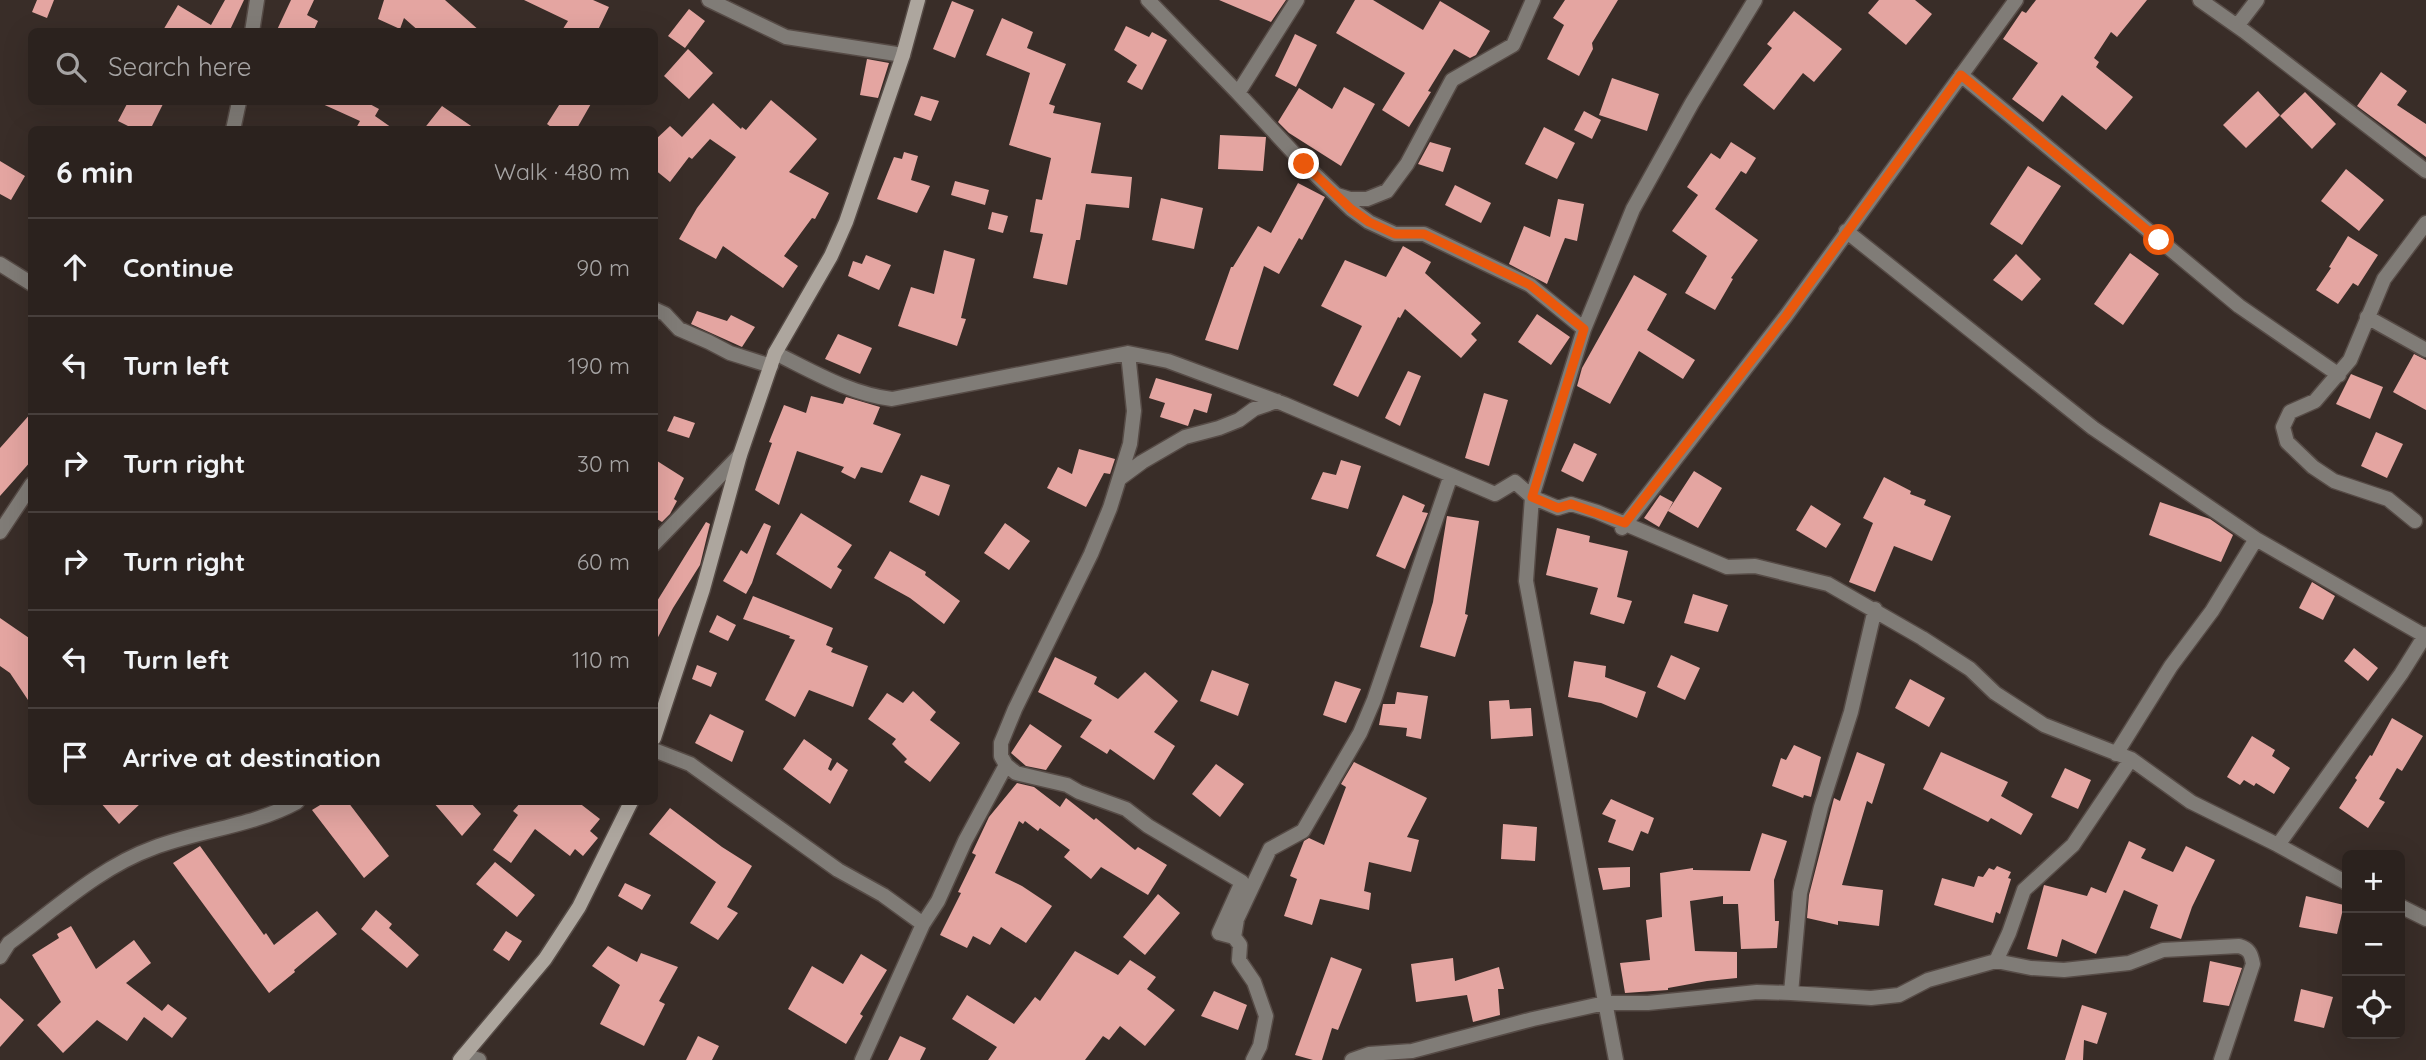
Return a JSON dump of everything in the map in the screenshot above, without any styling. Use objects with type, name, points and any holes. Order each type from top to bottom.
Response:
[{"type":"street","points":[[253,28],[257,0]]},
{"type":"street","points":[[709,0],[786,37],[904,55]]},
{"type":"street","points":[[658,726],[703,589],[740,455],[773,360],[831,256],[846,222],[904,55],[918,0]]},
{"type":"street","points":[[1148,0],[1304,164],[1335,195],[1369,222],[1395,234],[1424,234],[1530,285],[1584,329]]},
{"type":"street","points":[[1238,93],[1297,0]]},
{"type":"street","points":[[1335,195],[1350,199],[1367,199],[1387,191],[1407,164],[1452,80],[1513,45],[1533,0]]},
{"type":"street","points":[[1616,1060],[1526,581],[1532,497],[1584,329],[1633,209],[1692,103],[1755,0]]},
{"type":"street","points":[[1623,526],[1786,316],[2016,0]]},
{"type":"street","points":[[2200,0],[2426,171]]},
{"type":"street","points":[[2237,26],[2257,0]]},
{"type":"street","points":[[1961,75],[2239,306],[2339,375]]},
{"type":"street","points":[[234,126],[238,105]]},
{"type":"street","points":[[2415,521],[2388,499],[2334,481],[2313,467],[2287,442],[2283,427],[2290,412],[2315,401],[2350,360],[2384,279],[2426,223]]},
{"type":"street","points":[[1846,231],[2093,428],[2256,540],[2425,635],[2388,692],[2278,845]]},
{"type":"street","points":[[0,264],[28,282]]},
{"type":"street","points":[[658,311],[665,314],[679,329],[730,353],[773,360],[857,392],[892,399],[1128,353],[1168,361],[1277,401],[1495,494],[1515,482],[1532,497],[1558,508],[1571,504],[1605,516],[1623,526],[1651,534],[1727,567],[1755,566],[1828,584],[1875,609],[1970,669],[1995,692],[2044,724],[2131,760],[2191,802],[2342,880]]},
{"type":"street","points":[[2367,317],[2426,350]]},
{"type":"street","points":[[1128,353],[1134,428],[1110,508],[1091,554],[1001,743],[1001,756],[1006,765],[1016,773],[1067,785],[1125,809],[1148,826],[1242,881],[1219,933],[1234,937],[1240,945],[1239,960],[1254,982],[1266,1016],[1260,1046],[1254,1060]]},
{"type":"street","points":[[1119,479],[1185,437],[1219,428],[1239,420],[1254,409],[1277,401]]},
{"type":"street","points":[[658,540],[740,455]]},
{"type":"street","points":[[1234,937],[1237,919],[1270,849],[1303,831],[1360,733],[1387,664],[1451,475]]},
{"type":"street","points":[[0,532],[28,490]]},
{"type":"street","points":[[2116,754],[2171,666],[2212,611],[2256,540]]},
{"type":"street","points":[[1791,993],[1800,893],[1821,807],[1852,712],[1875,609]]},
{"type":"street","points":[[658,752],[690,764],[838,870],[883,895],[923,924]]},
{"type":"street","points":[[1996,961],[2024,890],[2073,845],[2131,760]]},
{"type":"street","points":[[862,1060],[923,924],[938,901],[965,841],[1006,765]]},
{"type":"street","points":[[0,957],[5,943],[103,874],[151,848],[278,812],[291,805]]},
{"type":"street","points":[[462,1058],[545,959],[579,907],[630,805]]},
{"type":"street","points":[[2405,908],[2426,919]]},
{"type":"street","points":[[1352,1060],[1369,1054],[1412,1051],[1533,1018],[1605,1003],[1648,1003],[1757,992],[1871,998],[1899,995],[1928,981],[1996,961],[2031,968],[2064,970],[2129,962],[2163,950],[2239,946],[2250,953],[2253,964],[2221,1060]]},
{"type":"street","points":[[462,1058],[479,1060]]},
{"type":"building","points":[[37,0],[54,0],[47,18],[32,12]]},
{"type":"building","points":[[225,0],[244,0],[231,28],[164,28],[178,5],[211,25]]},
{"type":"building","points":[[291,0],[314,0],[307,15],[318,21],[315,28],[278,28]]},
{"type":"building","points":[[384,0],[445,0],[476,28],[415,28],[404,18],[400,28],[398,28],[378,19]]},
{"type":"building","points":[[524,0],[593,0],[609,7],[599,28],[564,28],[568,21]]},
{"type":"building","points":[[1219,0],[1286,0],[1271,22]]},
{"type":"building","points":[[1355,0],[1373,0],[1423,30],[1440,1],[1490,31],[1476,55],[1470,58],[1454,49],[1409,127],[1382,110],[1405,73],[1336,33]]},
{"type":"building","points":[[1565,0],[1618,0],[1592,43],[1593,49],[1579,76],[1547,59],[1564,25],[1553,18]]},
{"type":"building","points":[[1879,0],[1915,0],[1932,14],[1906,45],[1868,13]]},
{"type":"building","points":[[2036,0],[2147,0],[2117,37],[2111,32],[2094,58],[2099,62],[2096,67],[2133,97],[2106,130],[2062,95],[2043,122],[2012,99],[2038,63],[2003,39],[2022,11],[2026,13]]},
{"type":"building","points":[[952,1],[974,10],[955,58],[933,49]]},
{"type":"building","points":[[689,9],[705,21],[685,48],[668,36]]},
{"type":"building","points":[[1794,11],[1842,49],[1814,82],[1803,73],[1774,110],[1743,85],[1772,48],[1767,44]]},
{"type":"building","points":[[1002,18],[1033,32],[1027,48],[1066,64],[1049,104],[1055,106],[1053,113],[1101,123],[1091,173],[1132,177],[1129,208],[1086,204],[1080,240],[1076,240],[1067,285],[1033,278],[1043,234],[1030,232],[1036,199],[1042,200],[1051,158],[1009,145],[1030,73],[986,55]]},
{"type":"building","points":[[1126,26],[1149,37],[1152,32],[1167,40],[1142,90],[1127,82],[1137,65],[1114,50]]},
{"type":"building","points":[[1295,34],[1317,45],[1296,87],[1275,76]]},
{"type":"building","points":[[688,49],[713,73],[689,99],[664,76]]},
{"type":"building","points":[[867,59],[889,63],[878,98],[860,95]]},
{"type":"building","points":[[2381,72],[2407,91],[2397,105],[2426,124],[2426,157],[2357,106]]},
{"type":"building","points":[[1612,78],[1659,94],[1647,131],[1599,115]]},
{"type":"building","points":[[1344,87],[1375,104],[1341,166],[1289,133],[1278,122],[1299,88],[1332,109]]},
{"type":"building","points":[[2258,91],[2280,115],[2246,148],[2223,125]]},
{"type":"building","points":[[2305,92],[2336,124],[2312,149],[2280,116]]},
{"type":"building","points":[[921,96],[939,101],[931,121],[914,115]]},
{"type":"building","points":[[771,100],[817,139],[789,172],[829,193],[815,219],[812,218],[784,256],[798,266],[783,288],[723,246],[716,259],[679,239],[697,208],[736,157],[710,139],[692,159],[689,157],[670,182],[658,172],[658,137],[670,126],[682,137],[713,103],[741,129],[742,127],[746,130]]},
{"type":"building","points":[[126,105],[162,105],[152,126],[128,126],[118,121]]},
{"type":"building","points":[[325,105],[372,105],[379,109],[375,116],[389,126],[357,126],[360,121]]},
{"type":"building","points":[[559,105],[590,105],[578,126],[547,124]]},
{"type":"building","points":[[442,106],[471,126],[426,126]]},
{"type":"building","points":[[1584,111],[1601,120],[1592,139],[1574,130]]},
{"type":"building","points":[[1544,127],[1575,143],[1557,179],[1525,164]]},
{"type":"building","points":[[1220,135],[1266,137],[1263,171],[1218,169]]},
{"type":"building","points":[[1430,142],[1451,148],[1443,172],[1418,164]]},
{"type":"building","points":[[1731,142],[1756,158],[1746,174],[1741,171],[1715,209],[1758,240],[1731,278],[1733,279],[1715,310],[1685,293],[1707,256],[1672,231],[1698,195],[1687,187],[1711,153],[1720,159]]},
{"type":"building","points":[[904,152],[918,156],[911,180],[930,186],[917,213],[877,199],[894,157],[902,159]]},
{"type":"building","points":[[0,161],[25,176],[11,200],[0,194]]},
{"type":"building","points":[[2028,166],[2061,186],[2022,245],[1990,224]]},
{"type":"building","points":[[2346,169],[2384,200],[2359,231],[2321,201]]},
{"type":"building","points":[[955,181],[989,190],[985,205],[951,195]]},
{"type":"building","points":[[1298,183],[1325,197],[1302,240],[1299,238],[1279,274],[1264,266],[1238,350],[1205,340],[1231,267],[1258,226],[1271,233]]},
{"type":"building","points":[[1455,185],[1491,203],[1481,223],[1445,205]]},
{"type":"building","points":[[1161,198],[1203,208],[1194,249],[1152,240]]},
{"type":"building","points":[[1558,199],[1584,204],[1577,241],[1565,238],[1547,284],[1509,264],[1524,226],[1550,237]]},
{"type":"building","points":[[992,212],[1008,216],[1003,233],[988,229]]},
{"type":"building","points":[[2348,236],[2378,255],[2358,286],[2353,283],[2338,304],[2316,290]]},
{"type":"building","points":[[1403,246],[1431,262],[1425,273],[1481,323],[1471,334],[1477,340],[1461,358],[1405,309],[1400,318],[1398,317],[1358,397],[1333,385],[1362,326],[1321,306],[1345,260],[1386,277]]},
{"type":"building","points":[[944,250],[975,259],[961,318],[966,319],[957,346],[898,326],[911,287],[934,294]]},
{"type":"building","points":[[2130,253],[2159,274],[2123,325],[2094,304]]},
{"type":"building","points":[[2016,254],[2041,279],[2022,301],[1993,280]]},
{"type":"building","points":[[866,255],[891,265],[879,290],[848,276],[853,261],[862,264]]},
{"type":"building","points":[[1634,275],[1667,294],[1647,330],[1695,360],[1683,379],[1639,351],[1610,404],[1577,386],[1582,368]]},
{"type":"building","points":[[697,311],[727,321],[731,315],[755,327],[742,347],[691,324]]},
{"type":"building","points":[[1537,314],[1570,337],[1551,365],[1518,342]]},
{"type":"building","points":[[838,334],[872,348],[860,374],[825,359]]},
{"type":"building","points":[[2414,354],[2426,360],[2426,410],[2393,392]]},
{"type":"building","points":[[1408,371],[1421,376],[1400,426],[1385,418]]},
{"type":"building","points":[[2351,374],[2383,387],[2370,419],[2336,404]]},
{"type":"building","points":[[1156,378],[1212,394],[1207,413],[1194,409],[1188,426],[1160,417],[1165,403],[1149,398]]},
{"type":"building","points":[[1484,393],[1508,400],[1489,466],[1465,458]]},
{"type":"building","points":[[811,396],[843,404],[846,397],[880,407],[873,424],[901,434],[882,473],[861,467],[855,479],[841,472],[844,467],[797,451],[779,505],[755,490],[772,443],[769,442],[784,405],[806,413]]},
{"type":"building","points":[[28,416],[28,464],[0,496],[0,448]]},
{"type":"building","points":[[674,416],[695,423],[689,438],[667,431]]},
{"type":"building","points":[[2376,432],[2403,444],[2387,478],[2361,466]]},
{"type":"building","points":[[1574,443],[1597,454],[1583,482],[1561,471]]},
{"type":"building","points":[[1079,449],[1115,459],[1110,474],[1104,473],[1086,507],[1047,488],[1058,467],[1072,474]]},
{"type":"building","points":[[1341,460],[1361,466],[1348,509],[1311,499],[1323,472],[1336,475]]},
{"type":"building","points":[[658,462],[684,478],[674,499],[677,501],[662,522],[658,520]]},
{"type":"building","points":[[1694,471],[1722,488],[1698,528],[1668,511]]},
{"type":"building","points":[[921,475],[950,485],[939,516],[909,502]]},
{"type":"building","points":[[1884,477],[1911,491],[1910,494],[1926,500],[1924,505],[1951,516],[1932,561],[1894,546],[1875,592],[1849,582],[1873,523],[1863,518]]},
{"type":"building","points":[[1403,495],[1425,505],[1422,512],[1428,513],[1405,569],[1376,556]]},
{"type":"building","points":[[1660,495],[1673,502],[1659,527],[1644,518]]},
{"type":"building","points":[[2160,502],[2210,519],[2233,535],[2221,562],[2149,535]]},
{"type":"building","points":[[1811,505],[1841,524],[1826,548],[1796,530]]},
{"type":"building","points":[[801,513],[852,545],[837,567],[842,570],[831,589],[776,554]]},
{"type":"building","points":[[1447,516],[1479,521],[1465,614],[1468,615],[1455,657],[1420,647],[1433,602]]},
{"type":"building","points":[[706,522],[710,524],[700,565],[658,637],[658,600]]},
{"type":"building","points":[[764,523],[771,526],[746,594],[723,581],[741,550],[747,554]]},
{"type":"building","points":[[1005,523],[1030,541],[1009,570],[984,553]]},
{"type":"building","points":[[1557,528],[1590,536],[1589,542],[1628,551],[1617,597],[1632,601],[1624,624],[1590,614],[1598,588],[1546,575]]},
{"type":"building","points":[[890,551],[926,572],[925,575],[960,601],[944,624],[910,598],[874,578]]},
{"type":"building","points":[[2312,582],[2335,596],[2323,620],[2299,608]]},
{"type":"building","points":[[1693,594],[1728,605],[1718,632],[1684,623]]},
{"type":"building","points":[[753,596],[833,628],[826,645],[833,648],[831,652],[868,666],[853,707],[809,690],[795,717],[765,700],[795,640],[743,619]]},
{"type":"building","points":[[717,615],[736,625],[728,641],[709,632]]},
{"type":"building","points":[[0,618],[28,637],[28,700],[10,673],[0,666]]},
{"type":"building","points":[[2354,648],[2378,668],[2368,681],[2344,661]]},
{"type":"building","points":[[1671,655],[1700,668],[1685,700],[1657,687]]},
{"type":"building","points":[[1055,657],[1097,677],[1094,684],[1118,699],[1145,672],[1178,701],[1154,732],[1175,746],[1154,780],[1110,749],[1107,754],[1080,737],[1092,720],[1038,692]]},
{"type":"building","points":[[1574,661],[1606,666],[1605,677],[1646,692],[1637,718],[1601,703],[1568,697]]},
{"type":"building","points":[[697,665],[717,673],[711,687],[692,679]]},
{"type":"building","points":[[1212,670],[1249,684],[1238,716],[1200,701]]},
{"type":"building","points":[[1910,679],[1945,698],[1929,727],[1895,708]]},
{"type":"building","points":[[1335,681],[1361,689],[1346,723],[1323,715]]},
{"type":"building","points":[[913,691],[936,712],[930,720],[960,743],[930,782],[904,762],[907,759],[892,744],[896,739],[868,719],[887,693],[903,703]]},
{"type":"building","points":[[1397,692],[1428,696],[1421,739],[1406,736],[1407,728],[1379,725],[1383,704],[1395,704]]},
{"type":"building","points":[[1509,700],[1510,709],[1531,708],[1533,736],[1491,739],[1489,701]]},
{"type":"building","points":[[710,714],[744,731],[732,762],[695,743]]},
{"type":"building","points":[[2392,718],[2423,736],[2402,771],[2397,768],[2379,799],[2385,802],[2368,828],[2339,808]]},
{"type":"building","points":[[1030,724],[1062,746],[1046,770],[1026,766],[1011,753]]},
{"type":"building","points":[[2252,736],[2275,750],[2272,756],[2290,768],[2274,794],[2256,783],[2254,786],[2244,780],[2240,785],[2227,777]]},
{"type":"building","points":[[804,739],[832,759],[828,769],[831,771],[837,762],[848,770],[830,804],[783,769]]},
{"type":"building","points":[[1794,745],[1821,757],[1811,797],[1804,795],[1803,798],[1772,786],[1781,758],[1786,760]]},
{"type":"building","points":[[1857,752],[1885,764],[1872,804],[1867,801],[1842,885],[1883,890],[1879,926],[1838,921],[1838,925],[1807,918],[1809,895],[1834,798],[1840,801]]},
{"type":"building","points":[[1941,752],[2008,782],[2001,796],[2033,814],[2021,835],[1991,818],[1988,822],[1923,789]]},
{"type":"building","points":[[1354,762],[1427,798],[1407,837],[1419,840],[1411,872],[1369,862],[1364,891],[1371,893],[1369,910],[1320,899],[1312,925],[1284,916],[1297,879],[1290,876],[1304,841],[1309,838],[1324,845],[1346,787],[1341,784]]},
{"type":"building","points":[[1216,764],[1244,784],[1220,817],[1192,794]]},
{"type":"building","points":[[2065,768],[2091,780],[2078,809],[2051,797]]},
{"type":"building","points":[[1017,783],[1034,787],[1060,807],[1066,798],[1135,850],[1138,847],[1167,865],[1148,895],[1101,867],[1091,879],[1064,857],[1070,850],[1040,828],[1038,831],[1025,821],[1023,824],[1019,821],[995,873],[1022,886],[1052,906],[1026,943],[1001,927],[990,945],[973,936],[967,948],[940,935],[961,893],[958,892],[976,855],[972,853],[989,817]]},
{"type":"building","points":[[1611,799],[1654,818],[1648,834],[1641,831],[1633,851],[1608,842],[1616,820],[1602,814]]},
{"type":"building","points":[[103,805],[139,805],[119,824]]},
{"type":"building","points":[[320,805],[350,805],[389,856],[364,878],[312,810]]},
{"type":"building","points":[[436,805],[473,805],[481,814],[462,836]]},
{"type":"building","points":[[518,805],[582,805],[600,819],[590,831],[598,838],[583,856],[575,849],[570,856],[535,829],[511,863],[493,850],[518,815],[513,811]]},
{"type":"building","points":[[670,808],[752,866],[727,907],[738,913],[718,940],[690,923],[716,882],[649,834]]},
{"type":"building","points":[[1503,824],[1537,827],[1535,861],[1501,859]]},
{"type":"building","points":[[1762,833],[1787,841],[1774,880],[1775,921],[1779,921],[1777,948],[1741,949],[1738,904],[1723,904],[1723,896],[1690,901],[1695,951],[1737,952],[1737,978],[1707,981],[1668,990],[1625,993],[1620,963],[1650,960],[1646,920],[1662,917],[1660,873],[1693,868],[1750,871]]},
{"type":"building","points":[[2129,841],[2146,849],[2141,858],[2173,872],[2186,846],[2215,860],[2192,907],[2181,939],[2150,928],[2158,905],[2124,890],[2096,954],[2062,939],[2057,957],[2027,949],[2044,885],[2087,896],[2091,887],[2106,893]]},
{"type":"building","points":[[200,846],[274,945],[317,911],[337,934],[269,993],[173,863]]},
{"type":"building","points":[[495,862],[535,895],[517,917],[476,884]]},
{"type":"building","points":[[1997,866],[2011,872],[2008,878],[2011,879],[2000,914],[1996,912],[1993,923],[1934,905],[1942,878],[1974,887],[1978,876],[1983,877],[1989,868],[1994,870]]},
{"type":"building","points":[[1630,867],[1630,887],[1603,890],[1598,868]]},
{"type":"building","points":[[625,883],[651,895],[642,910],[618,896]]},
{"type":"building","points":[[1158,894],[1180,913],[1145,955],[1123,937]]},
{"type":"building","points":[[2306,896],[2342,905],[2337,934],[2299,927]]},
{"type":"building","points":[[376,910],[392,924],[389,928],[419,955],[407,968],[361,929]]},
{"type":"building","points":[[71,926],[96,969],[134,940],[151,963],[126,983],[162,1011],[168,1004],[187,1018],[172,1038],[144,1017],[127,1041],[97,1020],[63,1053],[37,1025],[61,1002],[32,955],[59,938],[57,934]]},
{"type":"building","points":[[506,931],[522,941],[509,961],[493,950]]},
{"type":"building","points":[[608,946],[637,962],[641,953],[678,967],[659,1001],[665,1004],[644,1046],[600,1024],[620,985],[592,966]]},
{"type":"building","points":[[1075,951],[1118,975],[1130,960],[1156,977],[1147,989],[1175,1010],[1145,1046],[1120,1026],[1109,1040],[1103,1036],[1085,1060],[988,1060],[997,1047],[952,1019],[967,995],[1014,1024],[1035,997],[1040,1001]]},
{"type":"building","points":[[861,954],[887,970],[860,1014],[863,1016],[846,1044],[788,1009],[812,966],[843,984]]},
{"type":"building","points":[[1331,957],[1362,969],[1338,1030],[1332,1028],[1322,1060],[1313,1060],[1295,1055]]},
{"type":"building","points":[[1453,958],[1455,981],[1499,967],[1504,989],[1498,989],[1500,1015],[1473,1022],[1467,995],[1416,1002],[1411,964]]},
{"type":"building","points":[[2210,961],[2242,968],[2229,1006],[2203,1002]]},
{"type":"building","points":[[2301,989],[2333,997],[2324,1028],[2294,1021]]},
{"type":"building","points":[[1214,991],[1247,1005],[1238,1030],[1201,1016]]},
{"type":"building","points":[[0,998],[24,1020],[0,1047]]},
{"type":"building","points":[[2082,1005],[2107,1013],[2097,1044],[2084,1040],[2083,1060],[2065,1060]]},
{"type":"building","points":[[698,1036],[719,1046],[712,1060],[686,1060]]},
{"type":"building","points":[[900,1036],[926,1048],[920,1060],[888,1060]]},
{"type":"route","points":[[1304,164],[1351,209],[1369,222],[1395,234],[1424,234],[1530,285],[1584,329],[1532,497],[1558,508],[1571,504],[1625,523],[1786,316],[1961,75],[2159,240]]}]
